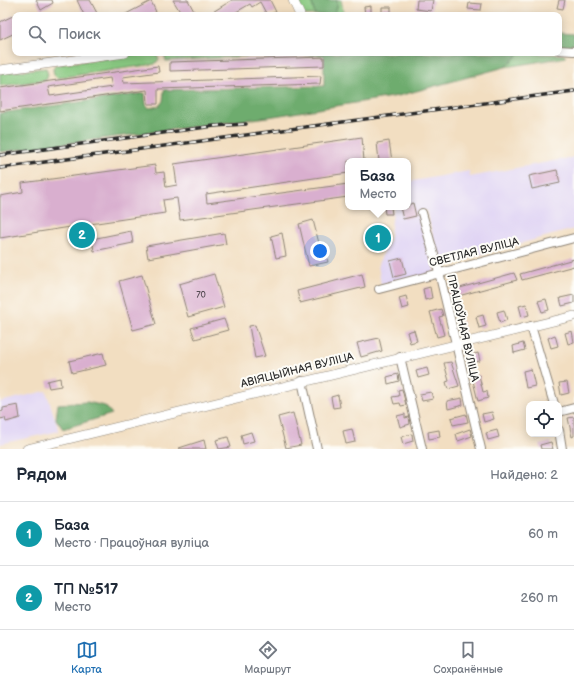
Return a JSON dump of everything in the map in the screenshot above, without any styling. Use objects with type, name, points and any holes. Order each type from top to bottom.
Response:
[{"type":"street","points":[[293,0],[299,12]]},
{"type":"street","points":[[562,50],[574,51]]},
{"type":"street","points":[[0,70],[103,56]]},
{"type":"street","name":"ПРАЦОЎНАЯ ВУЛІЦА","points":[[422,214],[438,272],[481,449]]},
{"type":"street","name":"СВЕТЛАЯ ВУЛІЦА","points":[[380,289],[438,272],[574,238]]},
{"type":"street","name":"АВІЯЦЫЙНАЯ ВУЛІЦА","points":[[27,449],[400,357],[574,316]]},
{"type":"street","points":[[531,326],[553,401]]},
{"type":"street","points":[[400,357],[422,449]]},
{"type":"street","points":[[302,381],[317,449]]},
{"type":"street","points":[[562,411],[574,408]]},
{"type":"street","points":[[560,437],[562,449]]},
{"type":"shaded area","points":[[574,157],[574,229],[441,265],[426,210],[419,211],[435,273],[381,285],[378,264],[389,242],[394,210],[411,210],[411,181],[469,171],[470,177]]},
{"type":"shaded area","points":[[46,391],[59,431],[0,444],[0,402]]},
{"type":"green space","points":[[296,0],[311,0],[314,12],[302,12]]},
{"type":"green space","points":[[311,0],[337,0],[337,7],[334,12],[314,12]]},
{"type":"green space","points":[[337,0],[341,0],[343,12],[335,12]]},
{"type":"green space","points":[[562,33],[574,34],[574,50],[562,49]]},
{"type":"green space","points":[[562,55],[566,57],[505,67],[517,56]]},
{"type":"green space","points":[[120,56],[158,56],[159,59],[155,64],[57,78],[54,75],[53,69],[56,65]]},
{"type":"green space","points":[[165,56],[248,56],[166,61]]},
{"type":"green space","points":[[324,56],[517,56],[505,67],[398,96],[268,117],[0,152],[0,113],[145,93],[146,104],[149,108],[159,106],[163,101],[164,90],[324,86]]},
{"type":"green space","points":[[46,68],[48,75],[46,80],[0,86],[0,73]]},
{"type":"green space","points":[[87,402],[105,406],[112,414],[63,429],[56,419],[58,404]]},
{"type":"building","points":[[36,0],[52,0],[53,3],[41,10]]},
{"type":"building","points":[[77,0],[90,0],[96,12],[83,12]]},
{"type":"building","points":[[173,0],[188,0],[194,12],[180,12]]},
{"type":"building","points":[[232,0],[270,0],[276,12],[265,12],[260,2],[252,7],[250,4],[236,12],[213,12]]},
{"type":"building","points":[[417,0],[433,0],[431,11],[416,9]]},
{"type":"building","points":[[559,0],[565,0],[563,9],[557,8]]},
{"type":"building","points":[[151,1],[156,12],[130,12]]},
{"type":"building","points":[[469,3],[482,4],[481,10],[468,9]]},
{"type":"building","points":[[371,6],[371,12],[365,12],[364,7]]},
{"type":"building","points":[[382,7],[391,7],[391,12],[382,12]]},
{"type":"building","points":[[12,16],[12,34],[0,40],[0,22]]},
{"type":"building","points":[[324,57],[324,66],[170,71],[170,62]]},
{"type":"building","points":[[158,66],[159,72],[123,77],[124,83],[321,76],[320,84],[158,89],[158,104],[148,104],[147,90],[0,111],[0,88]],"holes":[[[110,78],[112,87],[50,96],[48,87]]]},
{"type":"building","points":[[362,137],[364,158],[345,158],[345,173],[206,194],[207,203],[345,184],[345,197],[180,220],[177,198],[163,200],[165,213],[83,225],[85,237],[79,238],[77,226],[0,238],[0,196],[23,192],[22,183],[155,165],[156,173],[164,172],[166,187],[177,185],[174,164]]},
{"type":"building","points":[[389,141],[392,158],[379,158],[377,143]]},
{"type":"building","points":[[557,170],[560,183],[532,189],[529,176]]},
{"type":"building","points":[[413,203],[416,216],[403,219],[401,210],[411,210],[411,204]]},
{"type":"building","points":[[384,210],[391,210],[392,214],[385,214]]},
{"type":"building","points":[[313,220],[321,251],[325,250],[328,262],[309,266],[299,224]]},
{"type":"building","points":[[131,231],[133,243],[94,251],[92,239]]},
{"type":"building","points":[[380,231],[383,242],[376,244],[373,233]]},
{"type":"building","points":[[224,233],[226,244],[148,258],[146,246]]},
{"type":"building","points":[[282,233],[286,256],[276,258],[271,236]]},
{"type":"building","points":[[402,258],[406,274],[394,277],[390,261]]},
{"type":"building","points":[[574,259],[574,266],[522,280],[520,274]]},
{"type":"building","points":[[514,273],[517,280],[451,298],[449,291]]},
{"type":"building","points":[[214,274],[224,307],[188,317],[179,284]]},
{"type":"building","points":[[362,274],[365,287],[300,303],[297,291]]},
{"type":"building","points":[[142,275],[156,324],[133,330],[119,281]]},
{"type":"building","points":[[430,287],[432,298],[425,300],[423,289]]},
{"type":"building","points":[[574,295],[574,303],[562,306],[560,298]]},
{"type":"building","points":[[406,296],[409,307],[402,309],[399,298]]},
{"type":"building","points":[[546,299],[549,310],[542,312],[538,301]]},
{"type":"building","points":[[526,304],[529,315],[522,317],[519,306]]},
{"type":"building","points":[[441,309],[443,316],[439,317],[444,335],[437,337],[430,312]]},
{"type":"building","points":[[504,310],[507,320],[500,323],[497,312]]},
{"type":"building","points":[[483,315],[486,326],[479,328],[476,317]]},
{"type":"building","points":[[224,319],[228,330],[195,339],[191,328]]},
{"type":"building","points":[[462,321],[465,331],[459,333],[457,322]]},
{"type":"building","points":[[255,325],[265,356],[255,358],[249,326]]},
{"type":"building","points":[[414,330],[417,341],[410,343],[407,332]]},
{"type":"building","points":[[572,331],[574,342],[568,344],[565,333]]},
{"type":"building","points":[[555,335],[558,346],[551,348],[548,338]]},
{"type":"building","points":[[379,338],[382,351],[361,357],[357,343]]},
{"type":"building","points":[[523,343],[525,350],[514,353],[513,346]]},
{"type":"building","points":[[103,353],[106,365],[72,373],[69,361]]},
{"type":"building","points":[[478,353],[480,361],[469,363],[467,356]]},
{"type":"building","points":[[451,362],[459,386],[448,389],[446,382],[449,381],[444,363]]},
{"type":"building","points":[[427,368],[429,375],[418,378],[416,371]]},
{"type":"building","points":[[531,369],[535,386],[526,388],[523,371]]},
{"type":"building","points":[[398,374],[399,381],[388,384],[387,377]]},
{"type":"building","points":[[479,375],[483,392],[487,391],[488,398],[478,401],[472,377]]},
{"type":"building","points":[[60,378],[61,386],[49,388],[47,381]]},
{"type":"building","points":[[567,382],[569,393],[561,395],[559,383]]},
{"type":"building","points":[[402,389],[406,405],[401,406],[400,403],[394,404],[392,397],[399,396],[398,390]]},
{"type":"building","points":[[431,392],[433,399],[422,401],[420,394]]},
{"type":"building","points":[[338,395],[340,407],[333,408],[331,397]]},
{"type":"building","points":[[462,398],[463,405],[448,409],[447,401]]},
{"type":"building","points":[[18,405],[20,418],[6,422],[5,418],[0,419],[0,412],[3,411],[3,408]]},
{"type":"building","points":[[492,412],[494,419],[484,422],[482,414]]},
{"type":"building","points":[[293,413],[301,445],[286,448],[278,417]]},
{"type":"building","points":[[405,414],[405,418],[409,417],[410,424],[400,427],[397,416]]},
{"type":"building","points":[[466,414],[468,422],[453,425],[451,418]]},
{"type":"building","points":[[574,417],[574,436],[572,437],[568,418]]},
{"type":"building","points":[[352,429],[355,442],[346,444],[343,431]]},
{"type":"building","points":[[470,429],[472,436],[458,441],[456,434]]},
{"type":"building","points":[[439,430],[440,437],[429,439],[428,432]]},
{"type":"building","points":[[497,430],[499,437],[488,440],[486,433]]},
{"type":"building","points":[[251,432],[254,441],[243,444],[241,435]]},
{"type":"building","points":[[412,434],[413,441],[403,444],[401,437]]},
{"type":"building","points":[[228,437],[231,447],[219,449],[216,440]]},
{"type":"building","points":[[204,440],[206,449],[179,449],[179,448]]},
{"type":"building","points":[[551,442],[553,449],[541,449],[540,445]]},
{"type":"railway","points":[[0,168],[574,91]]},
{"type":"railway","points":[[0,155],[214,126],[246,124]]},
{"type":"place","name":"ТП №517","points":[[82,235]]},
{"type":"place","name":"База","points":[[378,238]]}]
